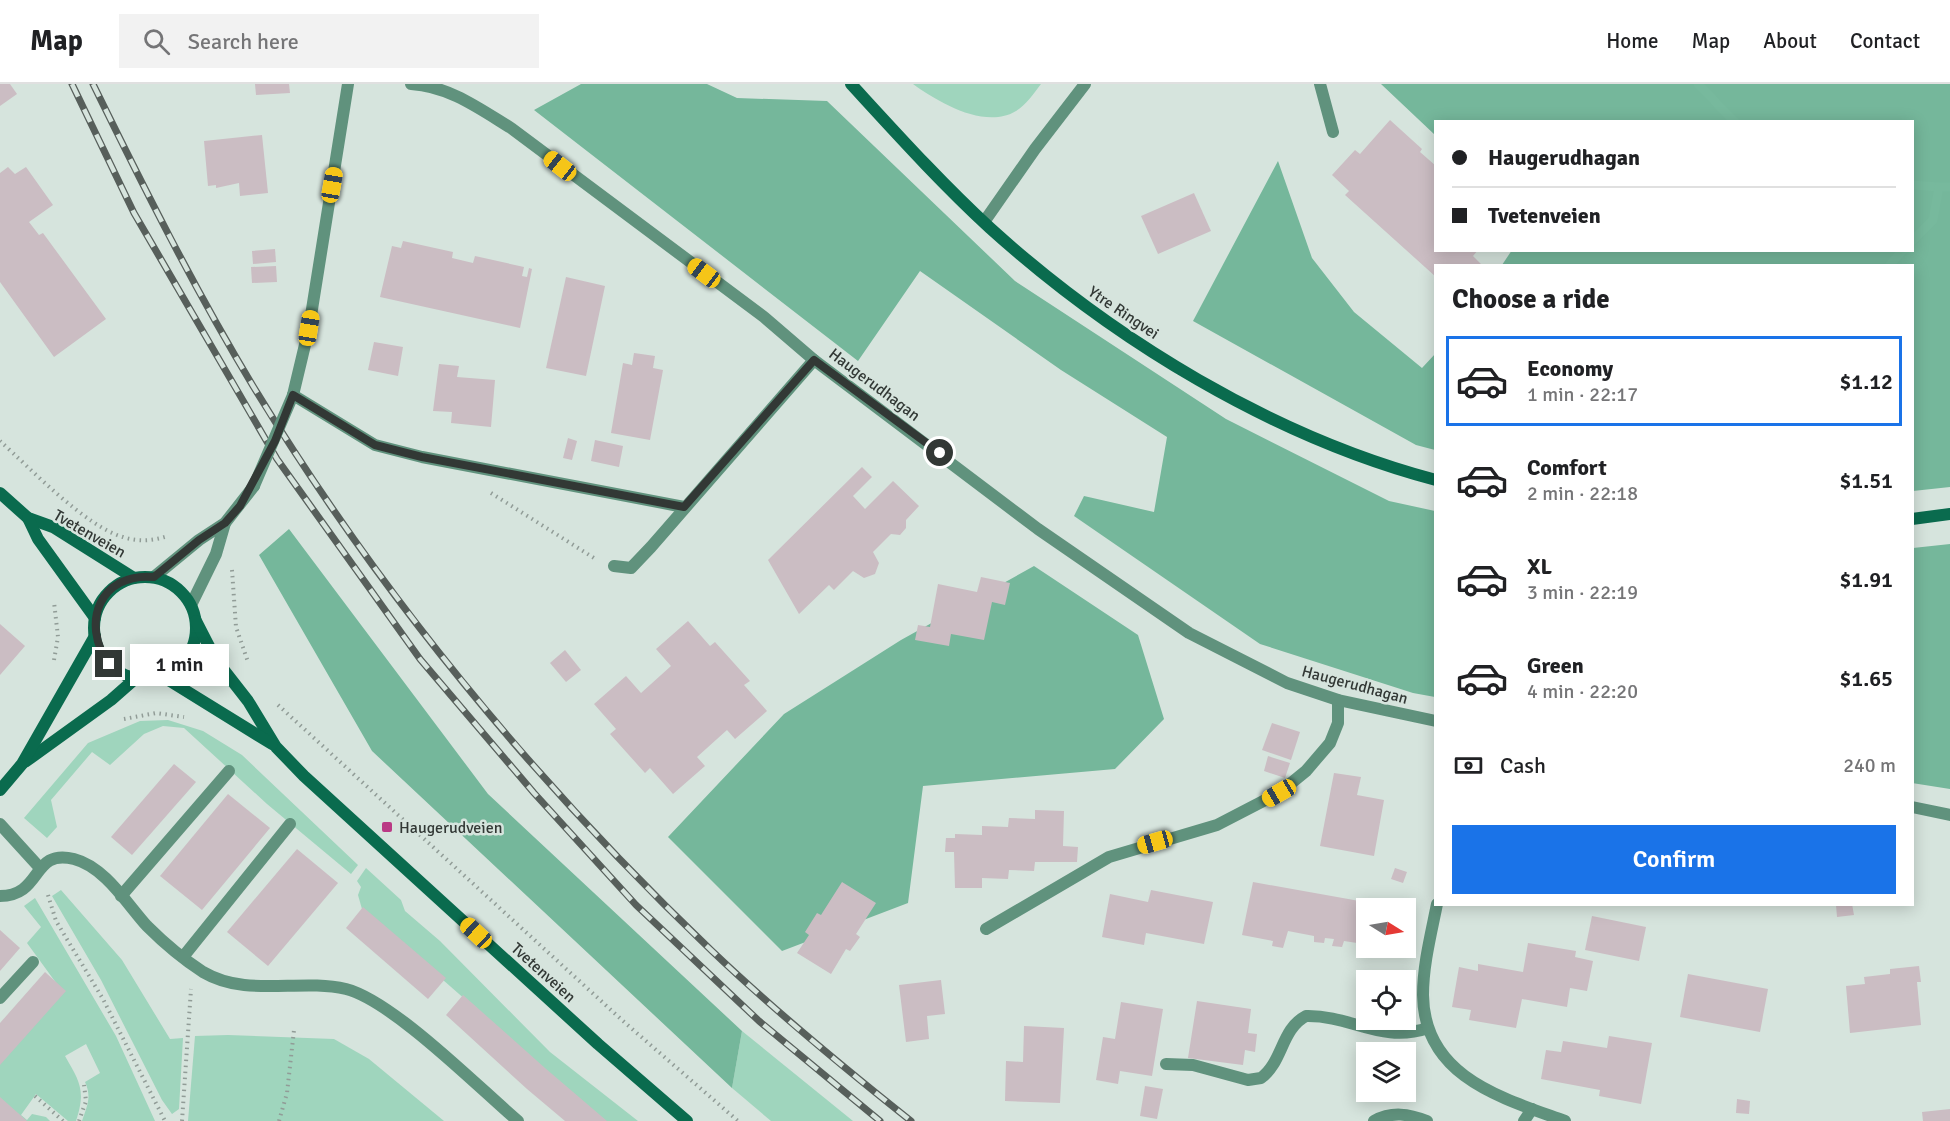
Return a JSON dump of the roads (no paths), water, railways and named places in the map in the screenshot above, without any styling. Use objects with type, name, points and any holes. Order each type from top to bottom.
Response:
[{"type":"main road","name":"Ytre Ringvei","points":[[852,84],[984,222],[1073,297],[1190,375],[1251,407],[1333,445],[1434,479]]},
{"type":"main road","name":"Tvetenveien","points":[[0,493],[28,518],[53,527],[134,578]]},
{"type":"main road","points":[[1914,519],[1950,514]]},
{"type":"main road","name":"Tvetenveien","points":[[28,518],[38,539],[95,618]]},
{"type":"main road","name":"Tvetenveien","points":[[136,678],[121,673],[109,664],[100,651],[95,636],[95,618],[99,607],[112,588],[134,578],[154,577],[176,586],[191,605],[196,621],[216,660],[248,701],[276,747],[304,776],[519,973],[687,1121]]},
{"type":"main road","name":"Tvetenveien","points":[[162,676],[175,670],[192,649],[196,621]]},
{"type":"main road","points":[[0,790],[22,764],[95,636]]},
{"type":"main road","name":"Tvetenveien","points":[[162,676],[276,747]]},
{"type":"main road","points":[[22,764],[111,700],[136,678],[162,676]]},
{"type":"street","points":[[154,577],[199,540],[225,523],[254,486],[293,395],[309,328],[348,84]]},
{"type":"street","name":"Haugerudhagan","points":[[411,84],[446,91],[470,102],[512,128],[764,317],[814,360],[1038,529],[1189,633],[1287,683],[1338,700],[1434,721]]},
{"type":"street","points":[[984,222],[1047,132],[1085,84]]},
{"type":"street","points":[[1320,84],[1333,132]]},
{"type":"street","points":[[614,566],[631,568],[814,360]]},
{"type":"street","points":[[293,395],[375,445],[422,457],[684,507]]},
{"type":"street","points":[[191,605],[216,554],[225,523]]},
{"type":"street","points":[[986,929],[1109,856],[1217,825],[1279,793],[1306,771],[1330,743],[1338,723],[1338,700]]},
{"type":"street","points":[[121,896],[229,771]]},
{"type":"street","points":[[1914,807],[1950,814]]},
{"type":"street","points":[[0,824],[40,868]]},
{"type":"street","points":[[188,960],[290,824]]},
{"type":"street","points":[[0,896],[15,896],[31,883],[40,868],[50,860],[74,859],[93,868],[148,927],[188,960],[212,976],[238,984],[332,987],[367,998],[413,1030],[518,1121]]},
{"type":"street","points":[[1437,906],[1423,996],[1428,1028],[1456,1071],[1501,1098],[1565,1121]]},
{"type":"street","points":[[0,998],[33,962]]},
{"type":"street","points":[[1166,1064],[1193,1065],[1248,1080],[1261,1078],[1276,1061],[1292,1027],[1306,1016],[1336,1019],[1395,1034],[1409,1035],[1428,1028]]},
{"type":"street","points":[[1524,1121],[1532,1109]]},
{"type":"street","points":[[1374,1121],[1388,1115],[1400,1114],[1427,1121]]},
{"type":"waterway","points":[[1698,84],[1733,120]]},
{"type":"waterway","points":[[1914,185],[1939,187]]},
{"type":"waterway","points":[[1914,239],[1933,220],[1939,187],[1950,187]]},
{"type":"waterway","points":[[1891,264],[1901,252]]},
{"type":"railway","points":[[72,84],[134,213],[277,459],[420,659],[534,793],[636,905],[759,1021],[880,1121]]},
{"type":"railway","points":[[93,84],[150,199],[253,386],[353,538],[407,612],[523,753],[647,887],[760,995],[911,1121]]},
{"type":"place","name":"Haugerudveien","points":[[387,827]]}]
